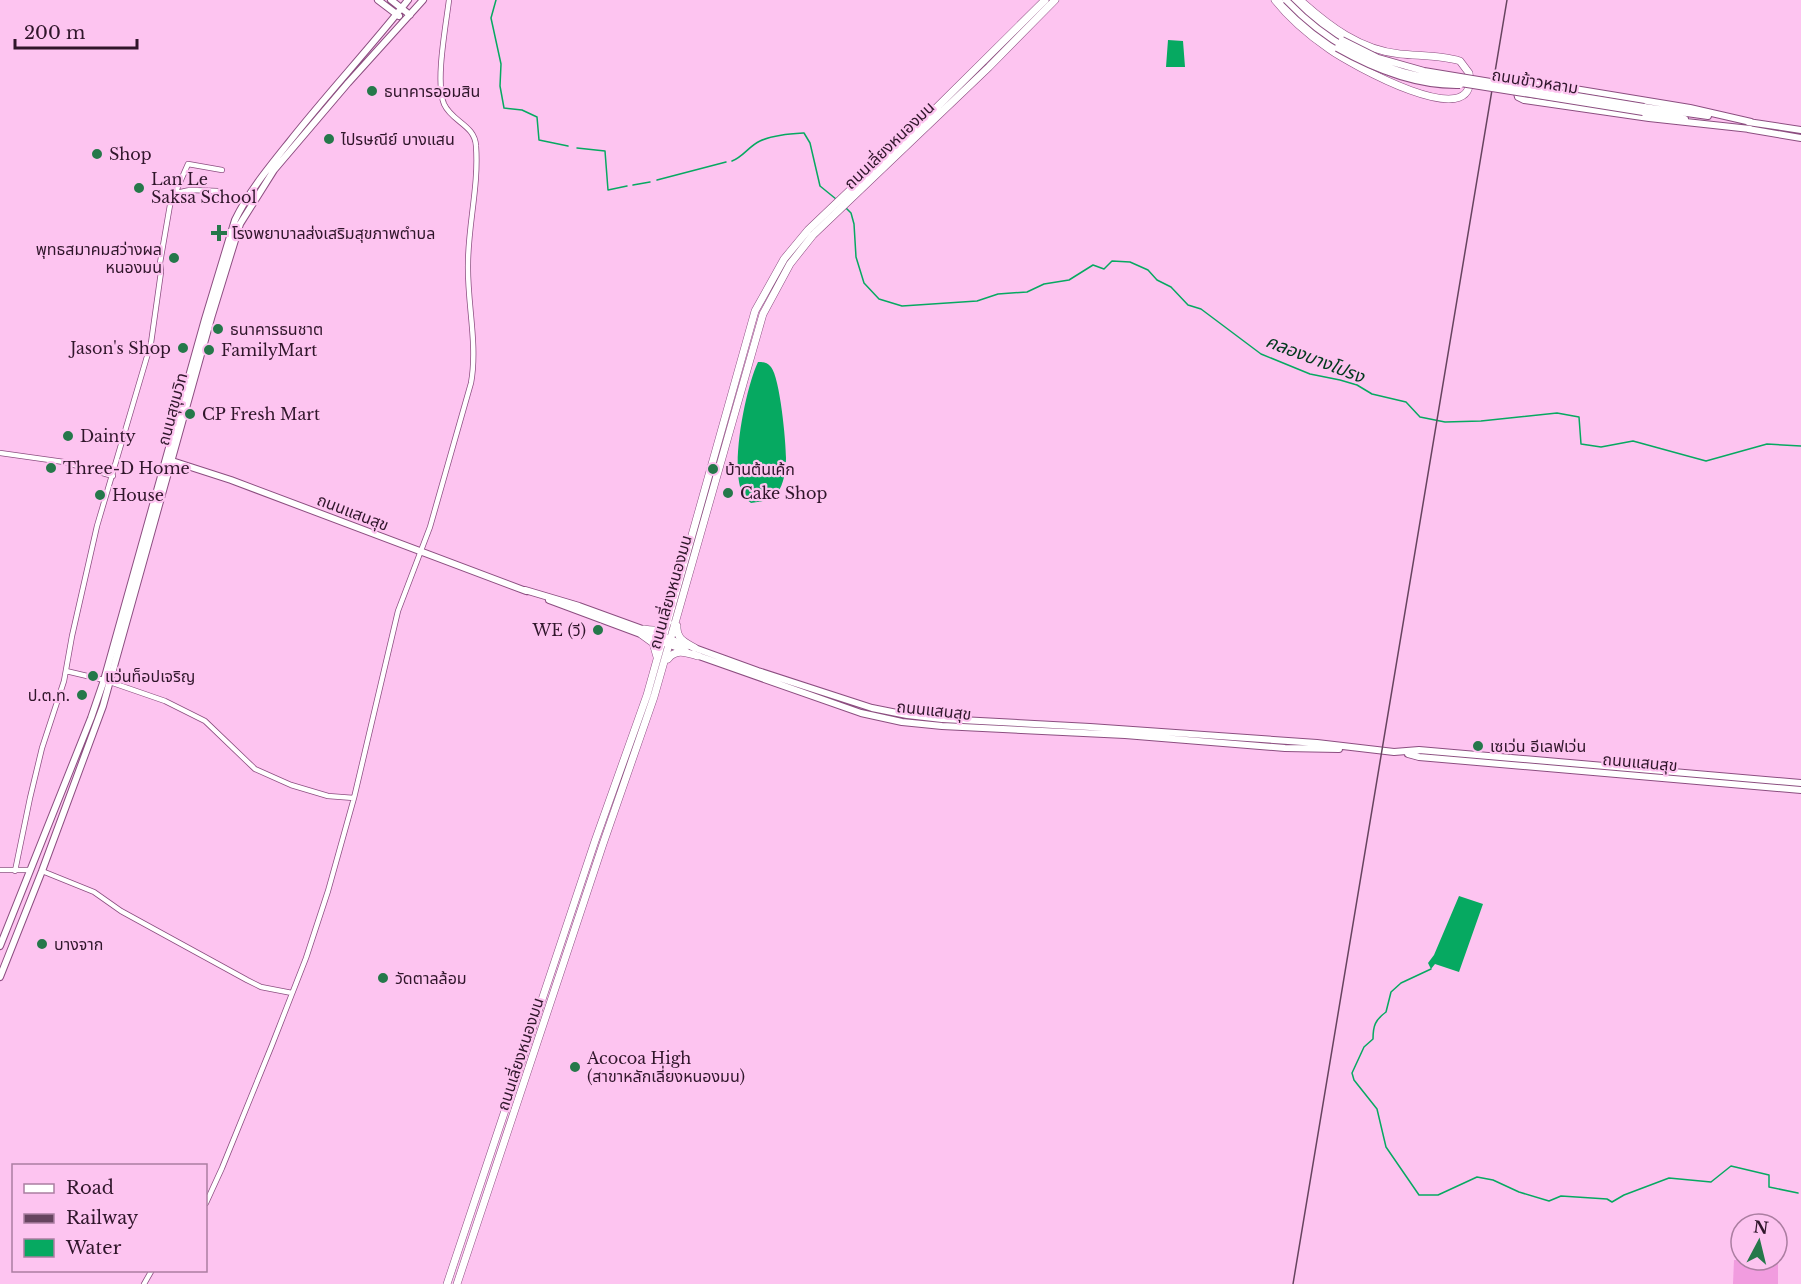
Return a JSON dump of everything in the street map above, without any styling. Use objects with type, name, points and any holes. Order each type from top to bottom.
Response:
[{"type":"highway","name":"ถนนเลี่ยงหนองมน","points":[[447,1284],[659,669],[670,620],[755,311],[789,252],[832,212],[849,202],[987,64],[1045,0]]},
{"type":"highway","name":"ถนนเลี่ยงหนองมน","points":[[667,641],[678,617],[763,314],[790,264],[848,193],[1055,0]]},
{"type":"highway","points":[[1277,0],[1299,26],[1330,50],[1393,84],[1418,93],[1451,99],[1460,97],[1468,88],[1469,73],[1460,61],[1390,52],[1368,46],[1335,29],[1300,0]]},
{"type":"highway","points":[[678,617],[678,635],[697,652]]},
{"type":"highway","points":[[643,632],[660,629],[670,620]]},
{"type":"highway","points":[[643,632],[656,647],[659,669]]},
{"type":"highway","points":[[659,669],[674,653],[697,652]]},
{"type":"highway","name":"ถนนเลี่ยงหนองมน","points":[[458,1284],[599,842]]},
{"type":"highway","points":[[482,1179],[492,1182]]},
{"type":"main road","points":[[392,0],[397,2],[407,0]]},
{"type":"main road","points":[[392,0],[410,15]]},
{"type":"main road","name":"ถนนสุขุมวิท","points":[[0,977],[91,739],[208,308],[235,220],[269,167],[407,0]]},
{"type":"main road","name":"ถนนสุขุมวิท","points":[[0,946],[107,681],[234,239],[248,208],[274,170],[423,0]]},
{"type":"main road","points":[[1277,0],[1337,48],[1364,62],[1398,75],[1452,85],[1478,85]]},
{"type":"main road","name":"ถนนข้าวหลาม","points":[[1286,0],[1324,34],[1365,58],[1411,74],[1750,126],[1801,138]]},
{"type":"main road","name":"ถนนข้าวหลาม","points":[[1293,0],[1317,22],[1342,40],[1378,58],[1424,71],[1643,109]]},
{"type":"main road","points":[[380,2],[405,21]]},
{"type":"main road","points":[[380,2],[387,13],[387,25]]},
{"type":"main road","points":[[1526,81],[1690,108],[1750,126],[1649,118],[1524,100],[1518,97],[1516,88],[1521,82],[1526,81]]},
{"type":"main road","name":"ถนนข้าวหลาม","points":[[1750,126],[1801,130]]},
{"type":"main road","name":"ถนนแสนสุข","points":[[172,461],[231,480],[525,590],[577,612],[872,708],[942,719],[1045,728],[1362,748],[1405,753],[1419,750],[1722,779],[1801,790]]},
{"type":"main road","points":[[84,735],[91,739]]},
{"type":"main road","name":"ถนนแสนสุข","points":[[1722,779],[1801,783]]},
{"type":"main road","points":[[30,870],[42,871]]},
{"type":"street","points":[[207,1201],[292,993],[328,891],[354,798],[393,628],[409,578],[430,527],[456,439],[464,401],[471,383],[473,362],[468,264],[476,176],[476,146],[470,129],[448,111],[441,92],[442,59],[449,0]]},
{"type":"street","points":[[15,871],[42,748],[66,671],[97,526],[151,343],[165,226],[170,205],[188,164],[222,170]]},
{"type":"street","points":[[175,193],[190,190],[218,191]]},
{"type":"street","points":[[0,453],[64,462],[113,476]]},
{"type":"street","points":[[66,671],[107,681],[165,701],[205,721],[255,769],[301,788],[328,796],[354,798]]},
{"type":"street","points":[[0,870],[30,870]]},
{"type":"street","points":[[42,871],[94,892],[122,911],[254,984],[292,993]]},
{"type":"shaded area","points":[[1734,1272],[1778,1272],[1778,1284],[1733,1284]]},
{"type":"water","points":[[1168,40],[1183,41],[1185,67],[1166,67]]},
{"type":"water","points":[[758,362],[766,363],[771,367],[777,383],[784,425],[786,462],[783,481],[777,493],[761,502],[751,503],[745,497],[740,484],[738,450],[748,390]]},
{"type":"water","points":[[1459,896],[1483,904],[1459,972],[1435,964],[1431,969],[1428,963],[1434,955]]},
{"type":"waterway","points":[[496,0],[491,18],[501,64],[500,86],[504,108],[522,110],[537,117],[539,140],[568,146]]},
{"type":"waterway","points":[[732,161],[765,139],[804,133],[810,143],[820,186],[836,199]]},
{"type":"waterway","points":[[577,148],[605,151],[608,190],[627,186]]},
{"type":"waterway","points":[[657,180],[726,162]]},
{"type":"waterway","points":[[633,185],[650,182]]},
{"type":"waterway","name":"คลองบางโปรง","points":[[846,208],[851,213],[854,224],[856,257],[864,283],[879,299],[902,306],[977,301],[998,294],[1027,292],[1044,284],[1069,280],[1093,265],[1104,269],[1112,261],[1130,262],[1148,270],[1157,280],[1171,287],[1188,305],[1201,309],[1261,354],[1310,374],[1340,380],[1357,385],[1372,394],[1406,402],[1420,417],[1445,422],[1481,421],[1557,413],[1579,417],[1581,444],[1601,447],[1633,441],[1706,461],[1767,444],[1801,446]]},
{"type":"waterway","points":[[1431,969],[1401,983],[1391,992],[1386,1012],[1375,1024],[1373,1039],[1364,1047],[1352,1073],[1354,1080],[1377,1109],[1386,1147],[1419,1195],[1438,1195],[1477,1177],[1493,1180],[1519,1192],[1549,1201],[1561,1196],[1607,1199],[1612,1202],[1669,1178],[1711,1182],[1731,1166],[1769,1175],[1769,1187],[1798,1193]]},
{"type":"railway","points":[[1293,1284],[1507,0]]},
{"type":"place","name":"ธนาคารออมสิน","points":[[372,91]]},
{"type":"place","name":"ไปรษณีย์ บางแสน","points":[[329,139]]},
{"type":"place","name":"Shop","points":[[97,154]]},
{"type":"place","name":"Lan Le Saksa School","points":[[139,188]]},
{"type":"place","name":"โรงพยาบาลส่งเสริมสุขภาพตำบล","points":[[219,233]]},
{"type":"place","name":"พุทธสมาคมสว่างผล หนองมน","points":[[174,258]]},
{"type":"place","name":"ธนาคารธนชาต","points":[[218,329]]},
{"type":"place","name":"Jason's Shop","points":[[183,348]]},
{"type":"place","name":"FamilyMart","points":[[209,350]]},
{"type":"place","name":"CP Fresh Mart","points":[[190,414]]},
{"type":"place","name":"Dainty","points":[[68,436]]},
{"type":"place","name":"Three-D Home","points":[[51,468]]},
{"type":"place","name":"บ้านต้นเค้ก","points":[[713,469]]},
{"type":"place","name":"Cake Shop","points":[[728,493]]},
{"type":"place","name":"House","points":[[100,495]]},
{"type":"place","name":"WE (วี)","points":[[598,630]]},
{"type":"place","name":"แว่นท็อปเจริญ","points":[[93,676]]},
{"type":"place","name":"ป.ต.ท.","points":[[82,695]]},
{"type":"place","name":"เซเว่น อีเลฟเว่น","points":[[1478,746]]},
{"type":"place","name":"บางจาก","points":[[42,944]]},
{"type":"place","name":"วัดตาลล้อม","points":[[383,978]]},
{"type":"place","name":"Acocoa High (สาขาหลักเลี่ยงหนองมน)","points":[[575,1067]]}]
